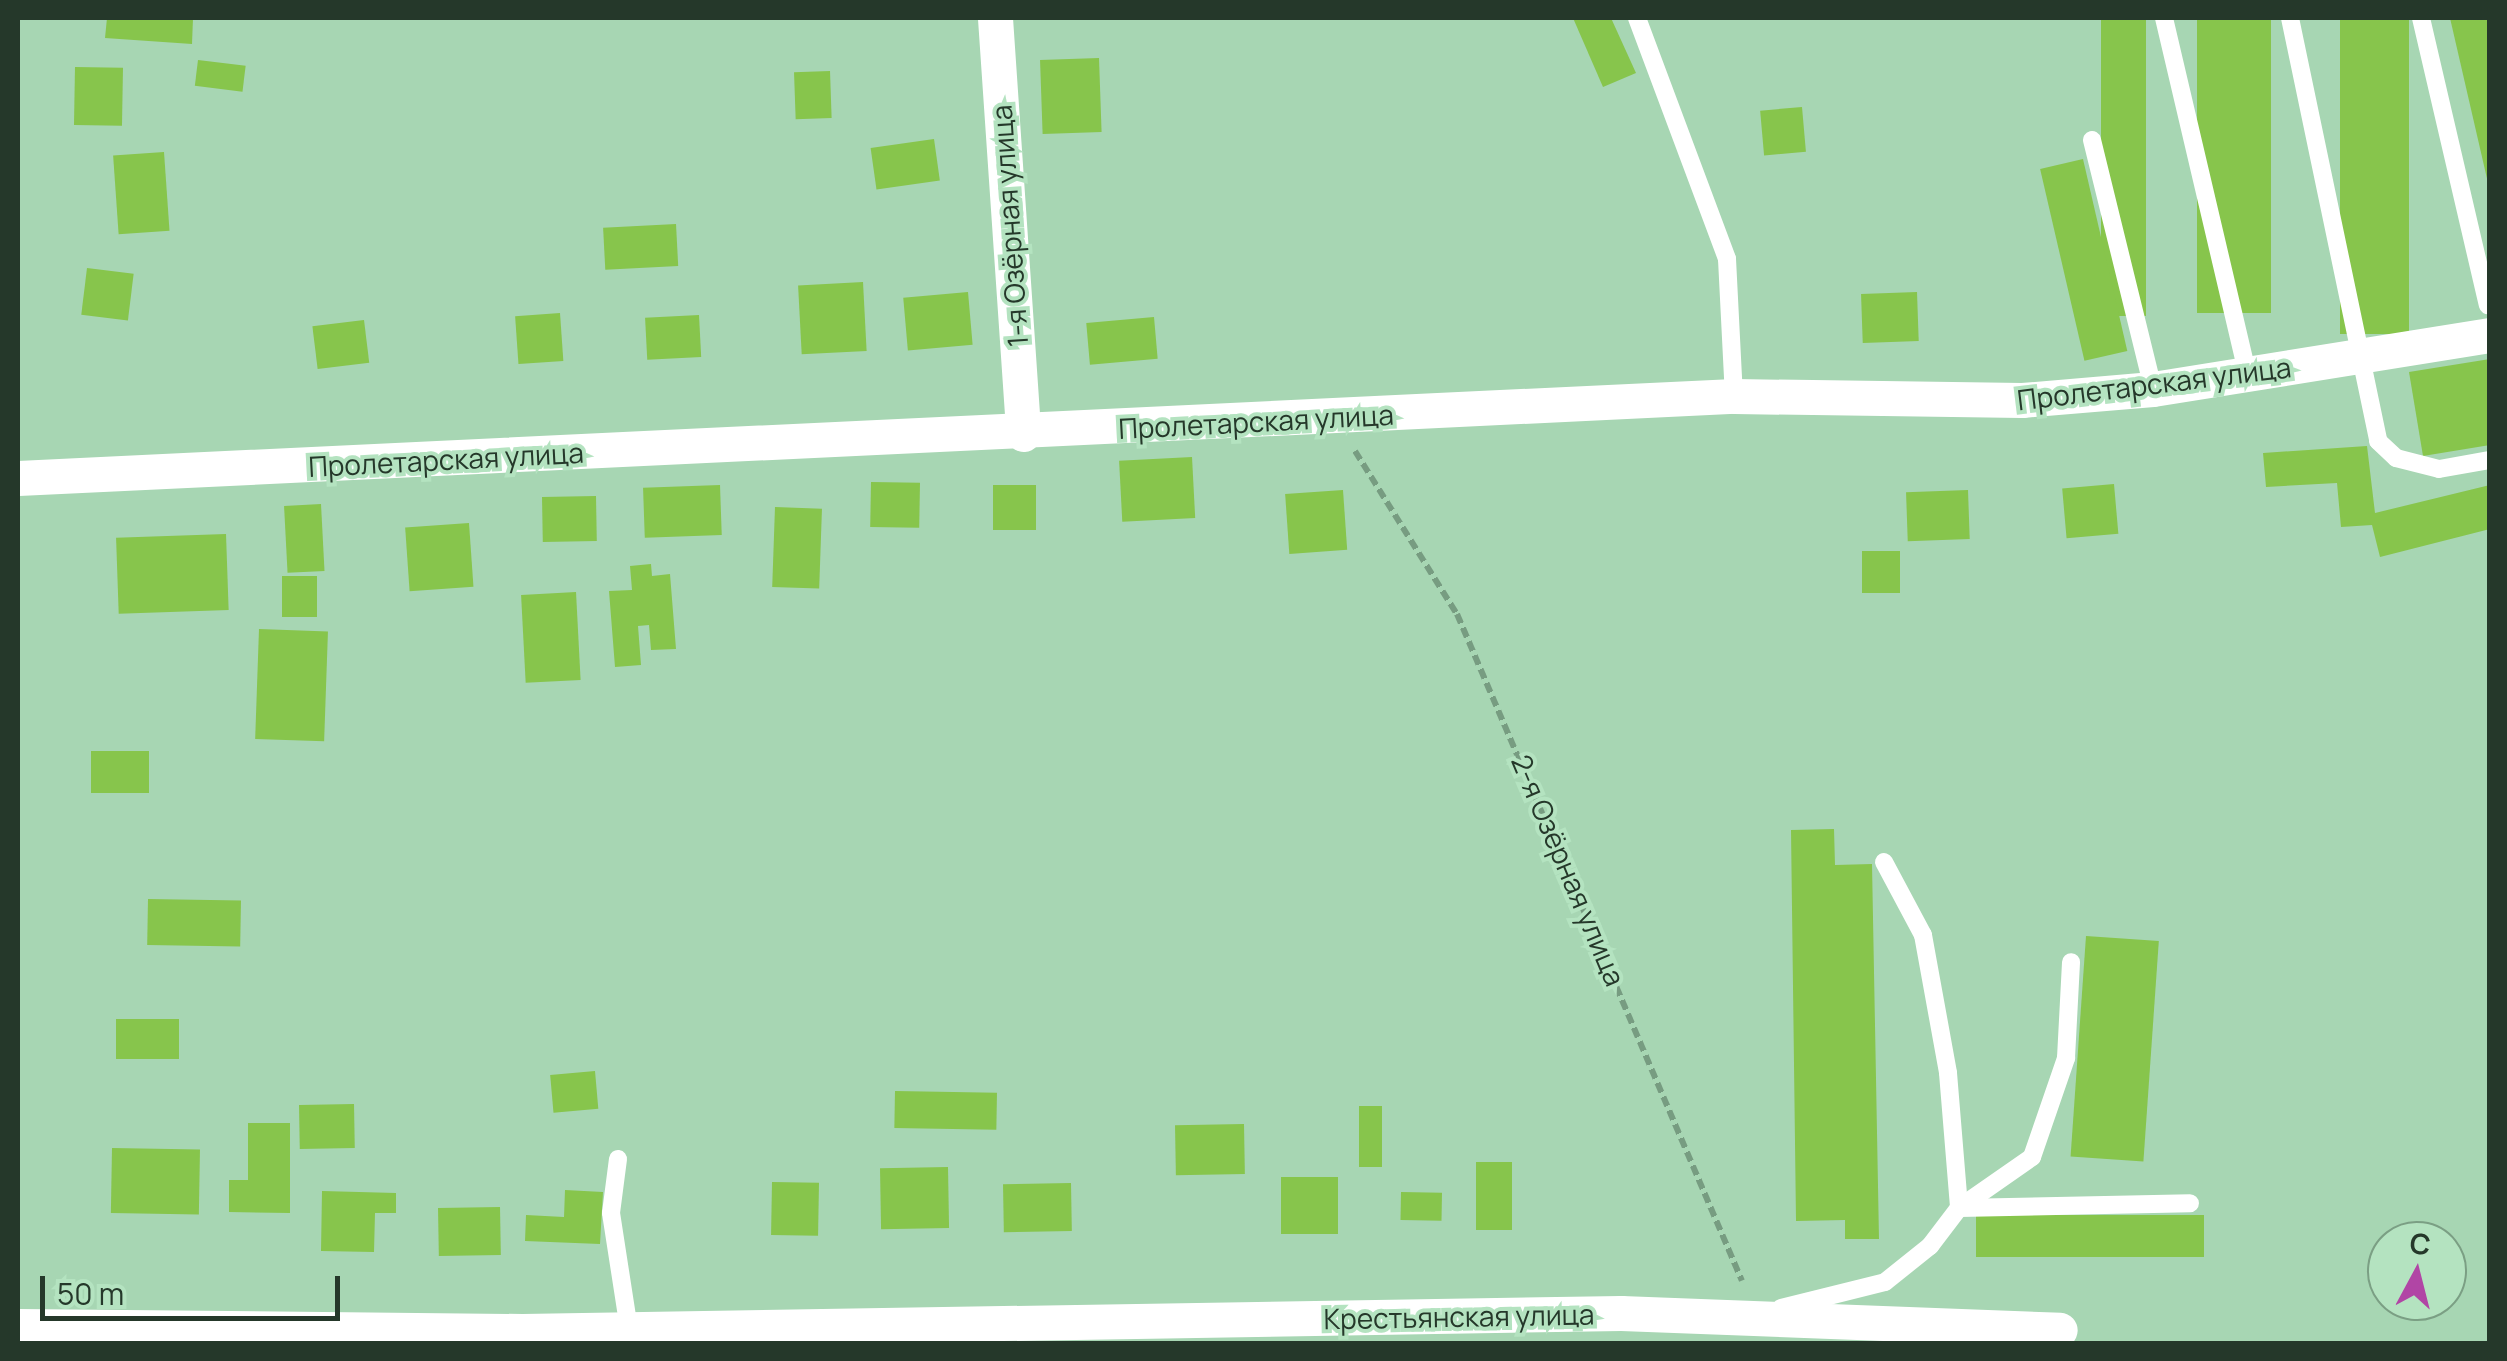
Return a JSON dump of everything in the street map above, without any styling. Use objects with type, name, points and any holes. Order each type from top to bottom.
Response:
[{"type":"street","name":"1-я Озёрная улица","points":[[995,18],[1024,434]]},
{"type":"street","name":"Пролетарская улица","points":[[18,478],[1024,434],[1734,396],[2022,400],[2153,389],[2490,335]]},
{"type":"street","name":"Крестьянская улица","points":[[18,1326],[522,1337],[629,1329],[790,1335],[2060,1330]]},
{"type":"lane","points":[[1637,18],[1727,259],[1734,396]]},
{"type":"lane","points":[[2164,18],[2248,375]]},
{"type":"lane","points":[[2290,18],[2378,440],[2396,458],[2438,469],[2490,460]]},
{"type":"lane","points":[[2421,18],[2488,306]]},
{"type":"lane","points":[[2092,140],[2153,389]]},
{"type":"lane","points":[[1884,862],[1923,934],[1948,1073],[1959,1208]]},
{"type":"lane","points":[[1757,1329],[1886,1282],[1930,1246],[1959,1208],[2032,1157],[2066,1058],[2071,962]]},
{"type":"lane","points":[[618,1159],[612,1213],[629,1329]]},
{"type":"lane","points":[[1959,1208],[2190,1203]]},
{"type":"path","name":"2-я Озёрная улица","points":[[1333,417],[1457,614],[1757,1329]]},
{"type":"building","points":[[107,18],[193,18],[192,44],[105,38]]},
{"type":"building","points":[[1573,18],[1611,18],[1636,73],[1603,87]]},
{"type":"building","points":[[2101,18],[2146,18],[2146,316],[2101,316]]},
{"type":"building","points":[[2197,18],[2271,18],[2271,313],[2197,313]]},
{"type":"building","points":[[2340,18],[2409,18],[2409,334],[2340,334]]},
{"type":"building","points":[[2450,18],[2490,18],[2490,183],[2488,183]]},
{"type":"building","points":[[1099,58],[1102,132],[1043,134],[1040,60]]},
{"type":"building","points":[[198,60],[246,66],[242,92],[195,86]]},
{"type":"building","points":[[75,67],[123,68],[122,126],[74,125]]},
{"type":"building","points":[[830,71],[832,118],[796,119],[794,72]]},
{"type":"building","points":[[1802,107],[1806,152],[1764,155],[1760,111]]},
{"type":"building","points":[[934,139],[940,181],[876,189],[871,148]]},
{"type":"building","points":[[164,152],[170,231],[119,234],[113,156]]},
{"type":"building","points":[[2083,159],[2127,351],[2084,361],[2040,169]]},
{"type":"building","points":[[676,224],[678,266],[605,270],[603,228]]},
{"type":"building","points":[[87,268],[134,274],[128,320],[81,315]]},
{"type":"building","points":[[863,282],[867,351],[802,354],[798,285]]},
{"type":"building","points":[[968,292],[973,345],[908,350],[903,298]]},
{"type":"building","points":[[1917,292],[1919,341],[1863,343],[1861,294]]},
{"type":"building","points":[[560,313],[563,361],[518,364],[515,316]]},
{"type":"building","points":[[699,315],[701,357],[647,360],[645,318]]},
{"type":"building","points":[[1154,317],[1158,359],[1090,365],[1086,323]]},
{"type":"building","points":[[364,320],[369,363],[318,369],[312,326]]},
{"type":"building","points":[[2490,359],[2490,445],[2423,456],[2409,372]]},
{"type":"building","points":[[2367,446],[2375,513],[2490,485],[2490,529],[2380,557],[2372,525],[2341,527],[2337,483],[2266,487],[2263,453]]},
{"type":"building","points":[[1192,457],[1195,518],[1122,522],[1119,461]]},
{"type":"building","points":[[871,482],[920,483],[919,528],[870,527]]},
{"type":"building","points":[[2114,484],[2118,534],[2067,538],[2062,489]]},
{"type":"building","points":[[720,485],[722,535],[645,538],[643,488]]},
{"type":"building","points":[[993,485],[1036,485],[1036,530],[993,530]]},
{"type":"building","points":[[1343,490],[1347,550],[1289,554],[1285,494]]},
{"type":"building","points":[[1968,490],[1970,539],[1908,541],[1906,492]]},
{"type":"building","points":[[596,496],[597,541],[543,542],[542,497]]},
{"type":"building","points":[[321,504],[325,571],[288,573],[284,506]]},
{"type":"building","points":[[775,507],[822,509],[819,589],[772,587]]},
{"type":"building","points":[[469,523],[473,587],[410,591],[405,527]]},
{"type":"building","points":[[226,534],[229,610],[119,614],[116,538]]},
{"type":"building","points":[[1862,551],[1900,551],[1900,593],[1862,593]]},
{"type":"building","points":[[651,564],[652,576],[670,574],[676,649],[651,650],[649,625],[638,626],[641,665],[615,667],[609,591],[632,590],[630,566]]},
{"type":"building","points":[[282,576],[317,576],[317,617],[282,617]]},
{"type":"building","points":[[576,592],[581,680],[526,683],[521,595]]},
{"type":"building","points":[[259,629],[328,631],[324,741],[255,739]]},
{"type":"building","points":[[91,751],[149,751],[149,793],[91,793]]},
{"type":"building","points":[[1834,829],[1835,865],[1872,864],[1879,1239],[1845,1239],[1845,1220],[1796,1221],[1791,830]]},
{"type":"building","points":[[148,899],[241,901],[240,947],[147,945]]},
{"type":"building","points":[[2086,936],[2159,941],[2143,1162],[2071,1156]]},
{"type":"building","points":[[116,1019],[179,1019],[179,1059],[116,1059]]},
{"type":"building","points":[[595,1071],[598,1109],[553,1113],[550,1075]]},
{"type":"building","points":[[895,1091],[997,1093],[996,1130],[894,1128]]},
{"type":"building","points":[[354,1104],[355,1148],[300,1149],[299,1105]]},
{"type":"building","points":[[1359,1106],[1382,1106],[1382,1167],[1359,1167]]},
{"type":"building","points":[[248,1123],[290,1123],[290,1213],[229,1212],[229,1180],[248,1180]]},
{"type":"building","points":[[1244,1124],[1245,1174],[1176,1175],[1175,1125]]},
{"type":"building","points":[[112,1148],[200,1150],[199,1215],[111,1213]]},
{"type":"building","points":[[1476,1162],[1512,1162],[1512,1230],[1476,1230]]},
{"type":"building","points":[[948,1167],[949,1228],[881,1229],[880,1168]]},
{"type":"building","points":[[1281,1177],[1338,1177],[1338,1234],[1281,1234]]},
{"type":"building","points":[[772,1182],[819,1183],[818,1236],[771,1235]]},
{"type":"building","points":[[1071,1183],[1072,1231],[1004,1232],[1003,1184]]},
{"type":"building","points":[[565,1190],[603,1192],[600,1244],[525,1241],[526,1215],[564,1217]]},
{"type":"building","points":[[322,1191],[396,1193],[396,1213],[375,1213],[374,1252],[321,1251]]},
{"type":"building","points":[[1401,1192],[1442,1193],[1442,1221],[1401,1220]]},
{"type":"building","points":[[500,1207],[501,1255],[439,1256],[438,1208]]},
{"type":"building","points":[[1976,1215],[2204,1215],[2204,1257],[1976,1257]]}]
